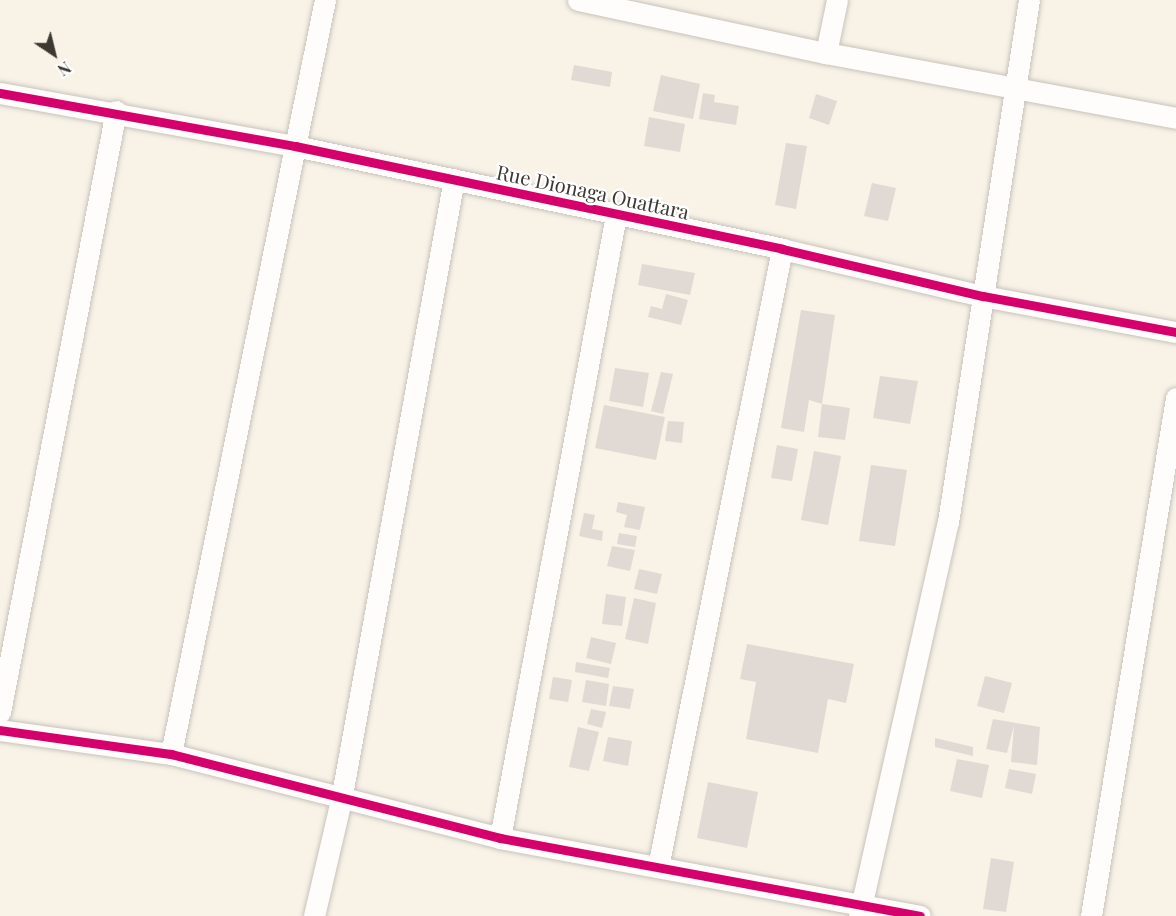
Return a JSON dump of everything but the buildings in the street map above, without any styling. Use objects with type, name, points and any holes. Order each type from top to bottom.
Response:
[{"type":"street","points":[[171,754],[325,0]]},
{"type":"street","points":[[578,0],[826,53],[1014,86],[1176,118]]},
{"type":"street","points":[[826,53],[837,0]]},
{"type":"street","points":[[860,910],[948,522],[1029,0]]},
{"type":"street","name":"Rue Dionaga Ouattara","points":[[0,93],[116,111],[295,146],[782,249],[983,296],[1176,332]]},
{"type":"street","points":[[0,712],[116,111]]},
{"type":"street","points":[[314,916],[340,800],[454,180]]},
{"type":"street","points":[[500,838],[616,215]]},
{"type":"street","points":[[658,867],[782,249]]},
{"type":"street","points":[[1090,916],[1176,398]]},
{"type":"street","points":[[0,730],[171,754],[340,800],[500,838],[658,867],[860,910],[920,916]]},
{"type":"cycle path","points":[[0,93],[295,146],[782,249],[983,296],[1176,332]]},
{"type":"cycle path","points":[[0,730],[171,754],[500,838],[920,916]]}]
